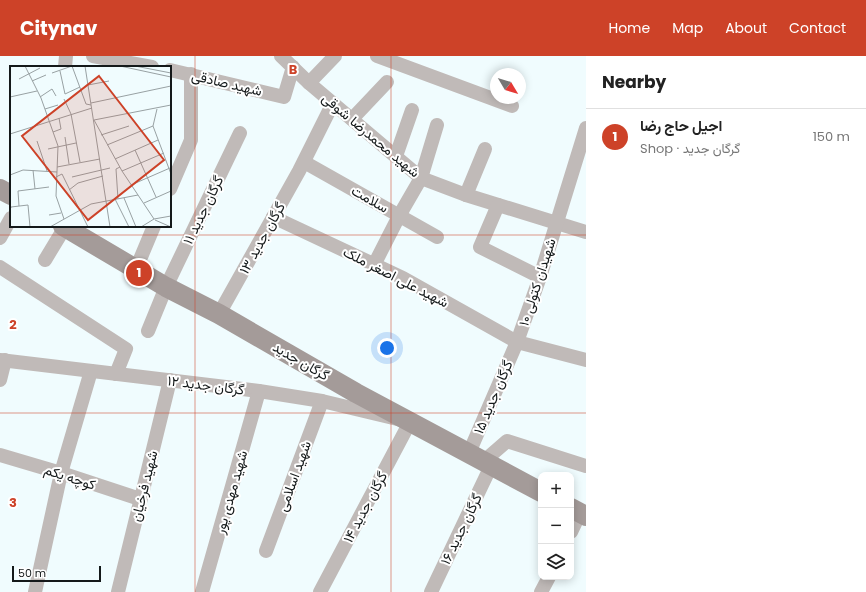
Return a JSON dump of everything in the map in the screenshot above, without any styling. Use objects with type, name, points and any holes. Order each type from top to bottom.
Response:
[{"type":"main road","points":[[0,189],[10,194]]},
{"type":"main road","name":"گرگان جدید","points":[[66,227],[166,287],[219,314],[356,393],[538,490]]},
{"type":"street","points":[[64,66],[66,56]]},
{"type":"street","points":[[93,56],[147,66]]},
{"type":"street","name":"شهید محمدرضا شوقی","points":[[281,56],[309,83],[421,178],[466,195],[586,232]]},
{"type":"street","points":[[309,83],[335,56]]},
{"type":"street","points":[[377,56],[512,106]]},
{"type":"street","name":"شهید صادقی","points":[[171,70],[284,97],[292,67]]},
{"type":"street","points":[[171,187],[191,140],[191,74]]},
{"type":"street","points":[[352,119],[387,82]]},
{"type":"street","name":"گرگان جدید ۱۳","points":[[219,314],[304,162],[333,103]]},
{"type":"street","points":[[396,156],[412,110]]},
{"type":"street","points":[[374,265],[421,178],[438,125]]},
{"type":"street","name":"۱۰ شهیدان کتولی","points":[[517,342],[540,277],[586,128]]},
{"type":"street","name":"گرگان جدید ۱۱","points":[[148,331],[166,287],[240,133]]},
{"type":"street","points":[[466,195],[485,149]]},
{"type":"street","name":"سلامت","points":[[304,162],[437,237]]},
{"type":"street","points":[[498,205],[480,247],[540,277]]},
{"type":"street","name":"شهید علی اصغر ملک","points":[[273,217],[403,278],[517,342],[586,360]]},
{"type":"street","points":[[0,238],[10,220]]},
{"type":"street","points":[[45,260],[63,227]]},
{"type":"street","points":[[136,269],[154,227]]},
{"type":"street","points":[[0,267],[126,349],[116,374]]},
{"type":"street","name":"۱۵ گرگان جدید","points":[[481,460],[517,342]]},
{"type":"street","points":[[0,380],[3,360]]},
{"type":"street","name":"گرگان جدید ۱۲","points":[[3,360],[259,391],[322,401],[410,422]]},
{"type":"street","points":[[35,592],[61,473],[91,371]]},
{"type":"street","name":"شهید فرخیان","points":[[118,592],[170,380]]},
{"type":"street","name":"شهید مهدی پور","points":[[202,592],[259,391]]},
{"type":"street","name":"شهید اسلامی","points":[[266,551],[322,401]]},
{"type":"street","name":"گرگان جدید ۱۴","points":[[320,592],[410,422]]},
{"type":"street","points":[[481,460],[506,441],[586,466]]},
{"type":"street","name":"کوچه یکم","points":[[0,455],[140,499]]},
{"type":"street","name":"گرگان جدید ۱۶","points":[[431,592],[481,460]]},
{"type":"street","points":[[574,524],[579,512]]},
{"type":"street","points":[[541,592],[547,580]]},
{"type":"place","name":"اجیل حاج رضا","points":[[139,273]]}]
